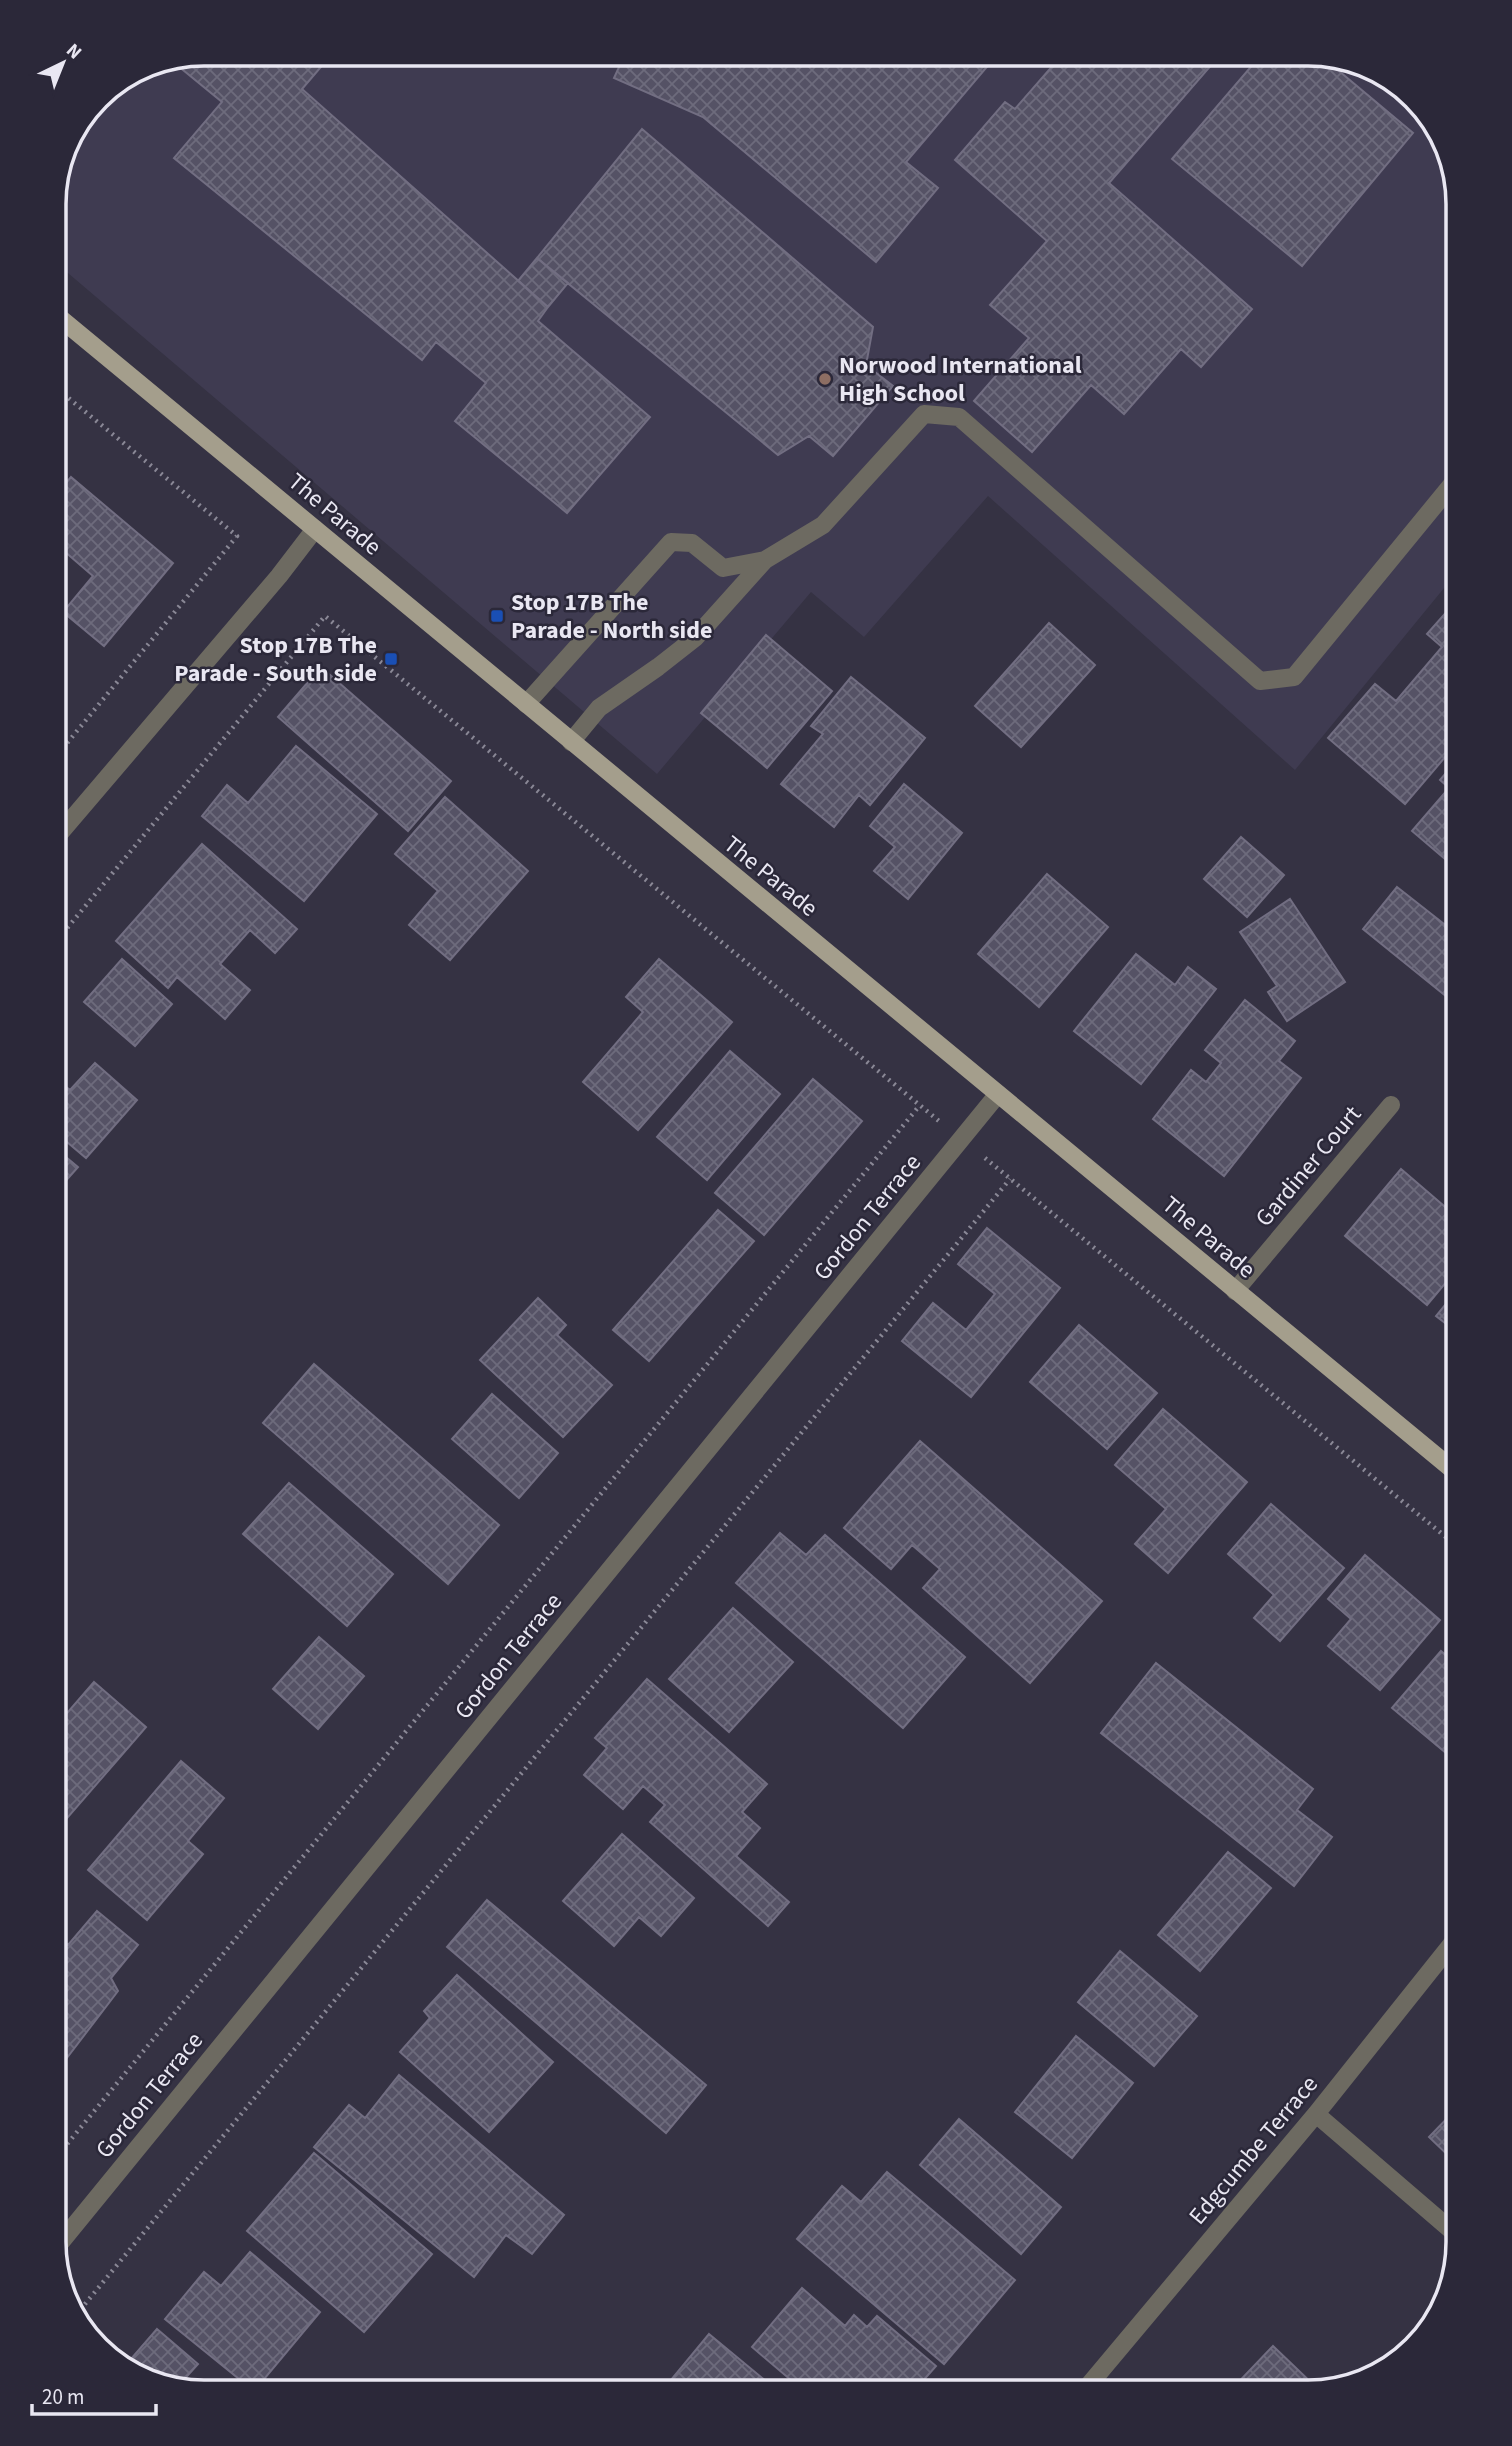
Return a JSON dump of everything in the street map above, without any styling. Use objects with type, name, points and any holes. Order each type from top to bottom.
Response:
[{"type":"main road","name":"The Parade","points":[[67,324],[1446,1464]]},
{"type":"street","points":[[571,742],[598,708],[695,638],[765,560],[823,525],[924,414],[959,417],[1260,681],[1294,677],[1446,492]]},
{"type":"street","points":[[67,825],[279,576],[315,529]]},
{"type":"street","points":[[526,704],[671,542],[692,543],[723,568],[765,560]]},
{"type":"street","name":"Gordon Terrace","points":[[66,2236],[998,1094]]},
{"type":"street","name":"Gardiner Court","points":[[1236,1291],[1391,1105]]},
{"type":"street","name":"Edgcumbe Terrace","points":[[1093,2380],[1316,2114],[1446,1952]]},
{"type":"street","points":[[1316,2114],[1446,2226]]},
{"type":"path","points":[[67,397],[237,536],[67,743]]},
{"type":"path","points":[[67,929],[325,616],[942,1123]]},
{"type":"path","points":[[66,2145],[920,1105]]},
{"type":"path","points":[[985,1158],[1446,1538]]},
{"type":"path","points":[[83,2306],[1010,1179]]},
{"type":"shaded area","name":"Norwood International High School","points":[[195,67],[1317,67],[1335,69],[1369,81],[1399,101],[1411,113],[1435,152],[1441,169],[1446,204],[1446,586],[1295,770],[988,496],[864,637],[811,592],[657,774],[67,272],[67,195],[71,169],[85,135],[101,113],[120,95],[152,77],[177,69]]},
{"type":"building","points":[[321,67],[302,89],[548,307],[538,321],[650,417],[567,513],[455,421],[486,383],[436,342],[422,360],[174,158],[222,102],[181,69]]},
{"type":"building","points":[[619,67],[987,67],[906,162],[938,188],[876,262],[703,117],[614,78]]},
{"type":"building","points":[[1052,67],[1210,67],[1109,183],[1252,309],[1201,367],[1181,349],[1124,414],[1091,385],[1032,452],[974,401],[1029,338],[990,305],[1047,241],[955,160],[1005,102],[1015,109]]},
{"type":"building","points":[[1251,67],[1337,70],[1413,133],[1302,266],[1172,159]]},
{"type":"building","points":[[642,129],[873,327],[866,365],[893,386],[833,456],[809,436],[778,455],[537,258]]},
{"type":"building","points":[[537,258],[568,283],[548,307],[518,281]]},
{"type":"building","points":[[71,477],[173,563],[104,646],[67,615],[67,607],[93,576],[67,553],[67,482]]},
{"type":"building","points":[[1446,612],[1446,756],[1405,804],[1328,738],[1375,684],[1396,701],[1442,647],[1427,634]]},
{"type":"building","points":[[1049,623],[1095,665],[1021,747],[975,706]]},
{"type":"building","points":[[766,635],[832,691],[767,768],[701,713]]},
{"type":"building","points":[[321,667],[451,781],[408,831],[278,717]]},
{"type":"building","points":[[851,677],[925,738],[870,805],[859,795],[834,827],[781,784],[823,734],[811,726]]},
{"type":"building","points":[[296,746],[377,814],[304,901],[202,816],[227,785],[248,803]]},
{"type":"building","points":[[1446,773],[1446,785],[1440,780]]},
{"type":"building","points":[[904,784],[962,833],[908,899],[874,871],[895,847],[870,826]]},
{"type":"building","points":[[1446,791],[1446,860],[1412,831]]},
{"type":"building","points":[[445,797],[528,871],[450,960],[409,925],[438,891],[395,854]]},
{"type":"building","points":[[1241,837],[1284,875],[1247,917],[1204,879]]},
{"type":"building","points":[[202,844],[297,929],[275,953],[250,930],[220,964],[250,990],[225,1019],[177,977],[168,988],[116,941]]},
{"type":"building","points":[[1047,874],[1108,927],[1039,1007],[978,954]]},
{"type":"building","points":[[1397,887],[1446,926],[1446,996],[1363,929]]},
{"type":"building","points":[[1290,899],[1345,982],[1287,1021],[1268,992],[1277,986],[1240,932]]},
{"type":"building","points":[[1136,954],[1175,985],[1188,967],[1216,989],[1141,1084],[1074,1031]]},
{"type":"building","points":[[122,959],[172,1004],[135,1046],[84,1002]]},
{"type":"building","points":[[659,959],[732,1022],[638,1130],[583,1082],[643,1012],[626,997]]},
{"type":"building","points":[[1245,1000],[1295,1041],[1279,1061],[1301,1078],[1224,1176],[1153,1119],[1191,1070],[1206,1082],[1221,1063],[1205,1050]]},
{"type":"building","points":[[730,1051],[780,1094],[707,1180],[657,1137]]},
{"type":"building","points":[[95,1063],[137,1100],[86,1158],[67,1142],[67,1087],[70,1090]]},
{"type":"building","points":[[813,1079],[862,1121],[764,1235],[715,1193]]},
{"type":"building","points":[[67,1157],[78,1167],[67,1180]]},
{"type":"building","points":[[1401,1169],[1446,1208],[1446,1282],[1427,1305],[1345,1236]]},
{"type":"building","points":[[718,1210],[754,1241],[649,1361],[613,1330]]},
{"type":"building","points":[[987,1228],[1060,1288],[971,1397],[902,1341],[933,1303],[966,1330],[995,1294],[958,1264]]},
{"type":"building","points":[[538,1298],[566,1325],[557,1335],[612,1385],[563,1437],[480,1360]]},
{"type":"building","points":[[1446,1304],[1446,1324],[1436,1316]]},
{"type":"building","points":[[1079,1325],[1157,1393],[1107,1449],[1030,1382]]},
{"type":"building","points":[[314,1364],[499,1525],[448,1584],[263,1423]]},
{"type":"building","points":[[492,1394],[558,1453],[519,1498],[452,1439]]},
{"type":"building","points":[[1163,1409],[1247,1482],[1168,1573],[1135,1544],[1166,1509],[1115,1465]]},
{"type":"building","points":[[920,1441],[1102,1601],[1030,1683],[923,1588],[940,1569],[912,1545],[891,1569],[844,1528]]},
{"type":"building","points":[[289,1483],[393,1574],[347,1626],[243,1534]]},
{"type":"building","points":[[1271,1504],[1344,1568],[1280,1641],[1254,1618],[1274,1595],[1228,1554]]},
{"type":"building","points":[[780,1533],[806,1555],[825,1535],[965,1657],[903,1728],[736,1583]]},
{"type":"building","points":[[1365,1555],[1440,1620],[1380,1690],[1328,1646],[1351,1619],[1328,1599]]},
{"type":"building","points":[[733,1608],[793,1662],[729,1732],[669,1679]]},
{"type":"building","points":[[319,1637],[364,1676],[318,1729],[273,1689]]},
{"type":"building","points":[[1441,1651],[1446,1655],[1446,1753],[1392,1708]]},
{"type":"building","points":[[1156,1663],[1313,1789],[1297,1810],[1332,1837],[1294,1886],[1101,1733]]},
{"type":"building","points":[[647,1679],[767,1784],[742,1812],[760,1828],[736,1856],[789,1902],[768,1926],[650,1822],[665,1805],[643,1786],[623,1809],[584,1775],[607,1748],[595,1738]]},
{"type":"building","points":[[94,1682],[146,1727],[66,1819],[66,1714]]},
{"type":"building","points":[[181,1761],[224,1798],[188,1841],[203,1854],[147,1920],[88,1870]]},
{"type":"building","points":[[622,1834],[694,1898],[661,1936],[639,1917],[614,1946],[563,1901]]},
{"type":"building","points":[[1228,1852],[1271,1888],[1200,1971],[1158,1935]]},
{"type":"building","points":[[487,1900],[706,2085],[666,2133],[447,1947]]},
{"type":"building","points":[[97,1911],[138,1945],[111,1978],[118,1991],[66,2059],[66,1944],[68,1945]]},
{"type":"building","points":[[1120,1951],[1197,2016],[1154,2066],[1078,2002]]},
{"type":"building","points":[[457,1975],[553,2062],[489,2132],[400,2052],[430,2018],[424,2011]]},
{"type":"building","points":[[1076,2036],[1133,2083],[1072,2158],[1015,2112]]},
{"type":"building","points":[[399,2075],[564,2215],[532,2254],[506,2235],[474,2277],[314,2147],[349,2105],[365,2118]]},
{"type":"building","points":[[959,2119],[1061,2207],[1021,2254],[920,2165]]},
{"type":"building","points":[[1446,2119],[1446,2153],[1429,2137]]},
{"type":"building","points":[[314,2153],[432,2254],[364,2332],[247,2231]]},
{"type":"building","points":[[887,2172],[1015,2280],[944,2364],[797,2239],[842,2186],[861,2202]]},
{"type":"building","points":[[250,2252],[320,2312],[264,2379],[239,2379],[165,2319],[204,2272],[221,2286]]},
{"type":"building","points":[[802,2288],[845,2326],[854,2315],[867,2327],[877,2316],[936,2366],[924,2380],[790,2380],[752,2347]]},
{"type":"building","points":[[157,2329],[198,2364],[185,2378],[160,2372],[132,2358]]},
{"type":"building","points":[[709,2334],[764,2380],[671,2379]]},
{"type":"building","points":[[1273,2346],[1309,2380],[1308,2380],[1241,2380]]},
{"type":"place","name":"Norwood International High School","points":[[825,379]]},
{"type":"place","name":"Stop 17B The Parade - North side","points":[[497,616]]},
{"type":"place","name":"Stop 17B The Parade - South side","points":[[391,659]]}]
